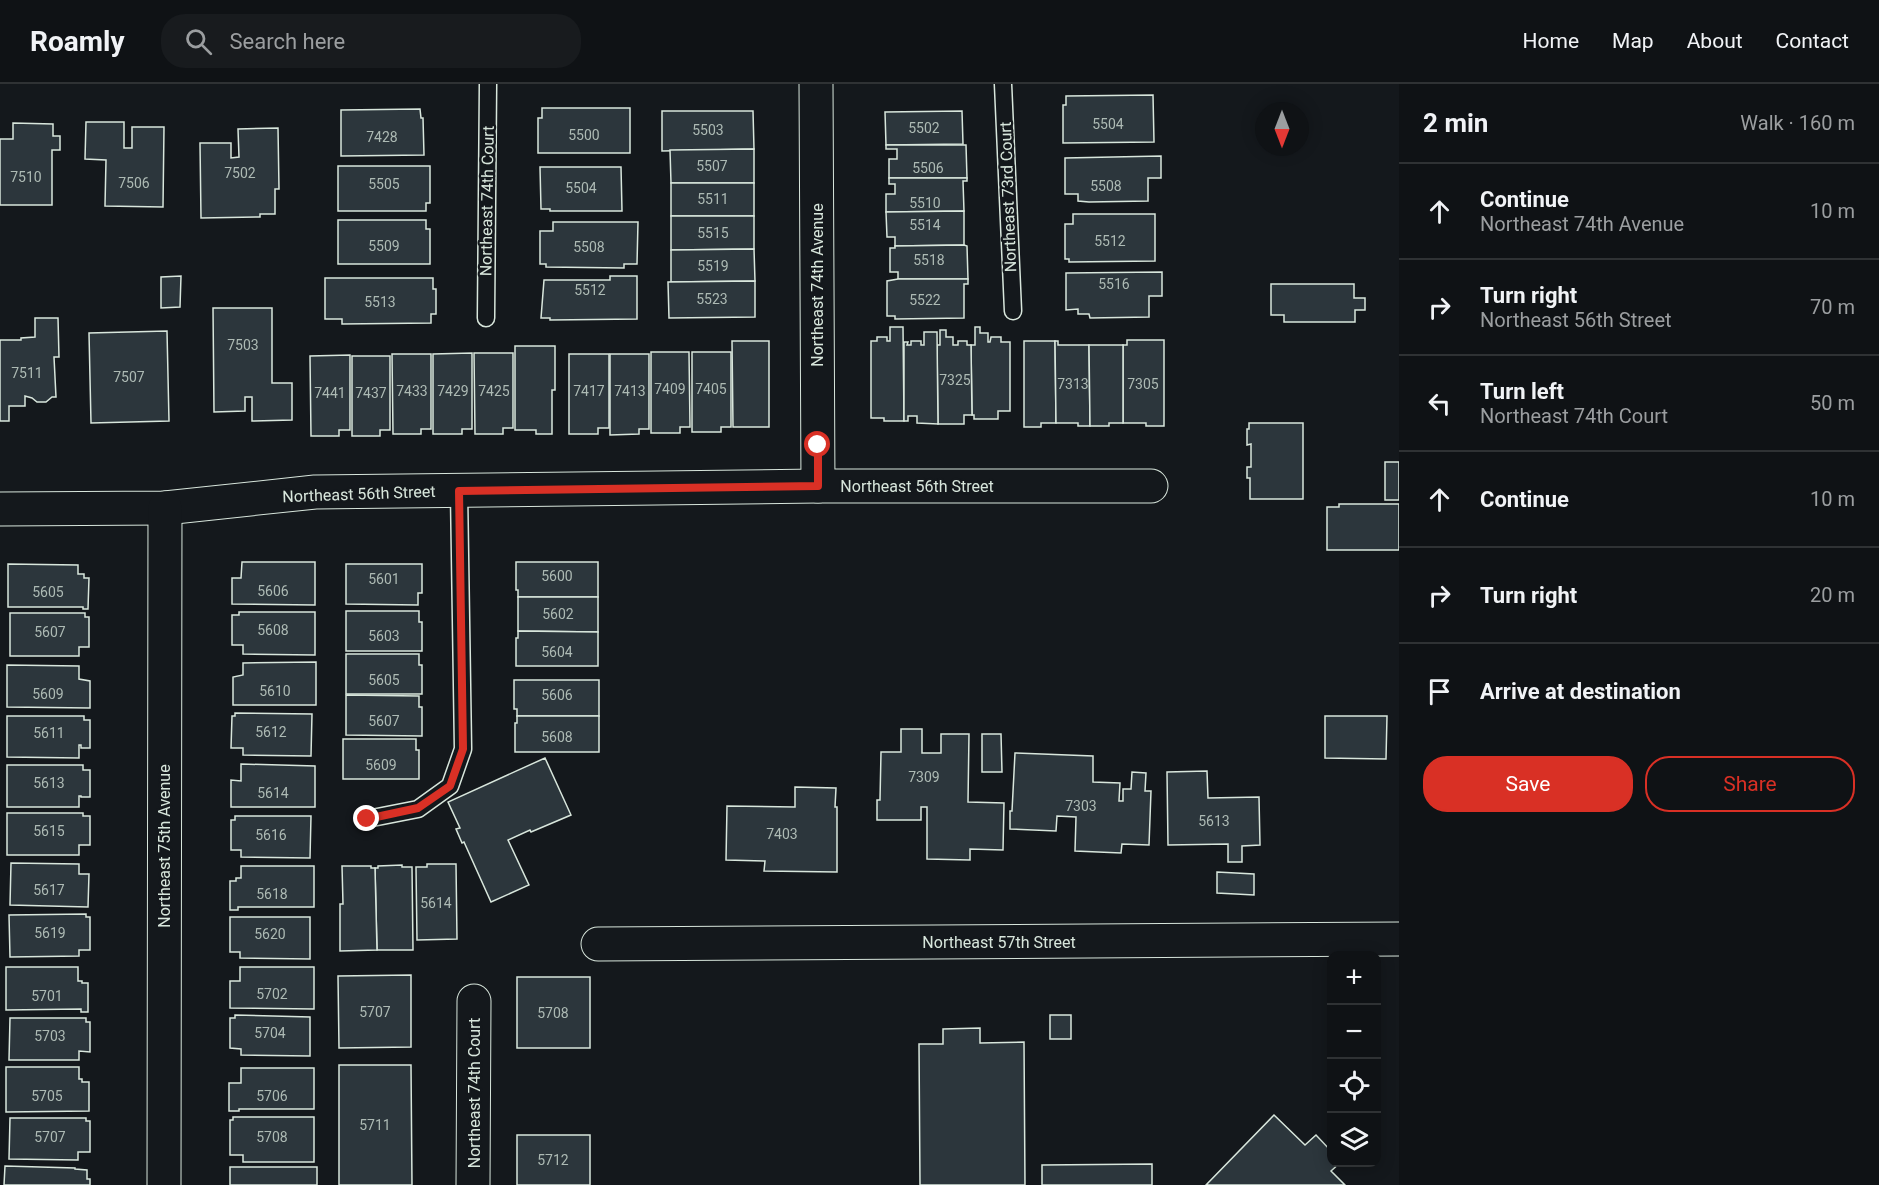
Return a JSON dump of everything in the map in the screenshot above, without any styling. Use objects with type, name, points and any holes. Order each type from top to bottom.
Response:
[{"type":"street","name":"Northeast 74th Avenue","points":[[816,84],[818,486]]},
{"type":"street","name":"Northeast 56th Street","points":[[0,509],[165,508],[315,492],[818,486],[1151,486]]},
{"type":"street","name":"Northeast 75th Avenue","points":[[164,1185],[165,508]]},
{"type":"street","name":"Northeast 57th Street","points":[[598,944],[1399,939]]},
{"type":"street","name":"Northeast 74th Court","points":[[473,1185],[474,1001]]},
{"type":"lane","name":"Northeast 74th Court","points":[[486,318],[488,84]]},
{"type":"lane","name":"Northeast 73rd Court","points":[[1003,84],[1013,311]]},
{"type":"lane","points":[[367,819],[418,808],[442,792],[450,786],[463,749],[459,491]]},
{"type":"building","points":[[1153,95],[1154,142],[1063,143],[1063,105],[1066,105],[1066,96]]},
{"type":"building","points":[[542,108],[630,108],[630,153],[538,153],[538,118],[542,118]]},
{"type":"building","points":[[420,109],[421,118],[423,118],[424,155],[341,156],[341,110]]},
{"type":"building","points":[[662,111],[753,111],[754,149],[662,151]]},
{"type":"building","points":[[962,111],[963,144],[886,145],[885,112]]},
{"type":"building","points":[[86,122],[124,122],[124,148],[132,148],[132,127],[164,127],[163,207],[105,206],[106,160],[85,159]]},
{"type":"building","points":[[13,123],[53,124],[53,136],[60,136],[60,150],[52,150],[52,205],[0,205],[0,139],[13,139]]},
{"type":"building","points":[[278,128],[279,189],[275,189],[275,214],[260,214],[260,217],[201,218],[200,143],[231,143],[231,158],[239,157],[238,129]]},
{"type":"building","points":[[886,145],[966,145],[967,178],[889,178],[889,159],[897,159],[897,149],[886,149]]},
{"type":"building","points":[[754,149],[754,183],[671,183],[670,150]]},
{"type":"building","points":[[1161,156],[1161,178],[1148,178],[1148,201],[1089,202],[1078,201],[1078,194],[1065,194],[1065,158]]},
{"type":"building","points":[[338,166],[430,166],[430,203],[426,203],[426,211],[338,211]]},
{"type":"building","points":[[540,167],[621,167],[622,211],[541,209]]},
{"type":"building","points":[[889,178],[967,178],[967,181],[963,181],[964,211],[886,212],[886,194],[895,194],[895,184],[889,184]]},
{"type":"building","points":[[671,183],[754,183],[754,216],[671,216]]},
{"type":"building","points":[[964,211],[964,245],[895,246],[895,237],[887,237],[886,212]]},
{"type":"building","points":[[1073,214],[1155,214],[1155,261],[1069,262],[1069,259],[1065,259],[1065,224],[1073,224]]},
{"type":"building","points":[[671,216],[754,216],[754,249],[671,250]]},
{"type":"building","points":[[338,220],[426,220],[426,229],[430,229],[430,264],[338,264]]},
{"type":"building","points":[[553,222],[638,222],[637,264],[624,264],[624,268],[546,267],[546,264],[540,264],[540,231],[553,231]]},
{"type":"building","points":[[895,246],[967,246],[968,279],[898,279],[898,272],[890,272],[890,248],[895,248]]},
{"type":"building","points":[[754,249],[755,281],[671,282],[671,250]]},
{"type":"building","points":[[1162,272],[1162,296],[1149,296],[1149,317],[1090,318],[1089,314],[1078,314],[1078,309],[1066,310],[1066,273]]},
{"type":"building","points":[[181,276],[180,307],[161,308],[161,277]]},
{"type":"building","points":[[610,276],[637,276],[637,319],[550,320],[550,318],[541,318],[544,280],[610,280]]},
{"type":"building","points":[[325,278],[433,278],[433,289],[436,289],[436,314],[431,314],[431,323],[342,324],[342,319],[325,319]]},
{"type":"building","points":[[968,279],[968,284],[964,284],[964,318],[895,319],[895,316],[887,316],[887,281]]},
{"type":"building","points":[[755,281],[755,317],[669,318],[668,282]]},
{"type":"building","points":[[1271,284],[1354,284],[1354,298],[1365,298],[1365,310],[1355,310],[1355,322],[1284,322],[1284,315],[1271,315]]},
{"type":"building","points":[[213,308],[272,308],[272,383],[292,383],[292,420],[252,421],[252,397],[245,397],[245,411],[214,412]]},
{"type":"building","points":[[35,318],[58,318],[59,357],[54,357],[56,397],[46,402],[37,402],[25,396],[25,406],[9,406],[9,421],[0,421],[0,340],[35,337]]},
{"type":"building","points":[[890,327],[903,327],[904,421],[884,421],[884,418],[871,418],[871,341],[877,341],[877,337],[887,337],[887,341],[890,341]]},
{"type":"building","points":[[975,327],[980,327],[980,333],[988,333],[988,342],[991,337],[1001,337],[1001,342],[1010,342],[1010,411],[998,411],[998,419],[974,419],[972,415],[971,345],[975,345]]},
{"type":"building","points":[[940,330],[946,330],[946,337],[953,337],[953,345],[958,345],[958,341],[967,341],[967,345],[971,345],[972,415],[964,415],[964,424],[938,424],[937,345],[940,345]]},
{"type":"building","points":[[167,331],[169,421],[91,423],[89,333]]},
{"type":"building","points":[[924,332],[937,332],[938,424],[917,423],[917,416],[908,416],[908,421],[904,421],[904,342],[911,345],[911,341],[921,341],[921,345],[924,345]]},
{"type":"building","points":[[1127,340],[1164,340],[1164,426],[1123,423],[1123,345],[1127,345]]},
{"type":"building","points":[[732,341],[769,341],[769,427],[733,427]]},
{"type":"building","points":[[1024,341],[1055,341],[1056,423],[1041,423],[1041,427],[1024,427]]},
{"type":"building","points":[[1055,341],[1058,341],[1058,345],[1089,345],[1090,426],[1078,426],[1078,423],[1056,423]]},
{"type":"building","points":[[1089,345],[1123,345],[1123,423],[1090,426]]},
{"type":"building","points":[[515,346],[555,346],[552,434],[536,434],[536,430],[515,430]]},
{"type":"building","points":[[651,352],[689,352],[690,427],[680,427],[680,433],[651,433]]},
{"type":"building","points":[[692,352],[731,352],[731,427],[721,427],[721,432],[692,432]]},
{"type":"building","points":[[472,353],[472,429],[462,429],[462,434],[433,434],[433,354]]},
{"type":"building","points":[[474,353],[513,353],[513,428],[503,428],[503,434],[475,434]]},
{"type":"building","points":[[392,354],[431,354],[431,429],[421,429],[421,434],[393,434]]},
{"type":"building","points":[[569,354],[609,354],[609,428],[598,428],[598,434],[569,434]]},
{"type":"building","points":[[610,354],[649,354],[649,429],[639,429],[639,434],[610,435]]},
{"type":"building","points":[[350,355],[350,430],[339,430],[339,436],[311,436],[310,356]]},
{"type":"building","points":[[352,356],[390,356],[390,430],[380,430],[380,436],[352,436]]},
{"type":"building","points":[[1249,423],[1303,423],[1303,499],[1250,499],[1250,478],[1247,478],[1247,467],[1251,467],[1251,444],[1247,445]]},
{"type":"building","points":[[1385,462],[1399,462],[1399,500],[1385,500]]},
{"type":"building","points":[[1339,504],[1399,504],[1399,550],[1327,550],[1327,507],[1339,507]]},
{"type":"building","points":[[242,562],[315,562],[315,605],[232,604],[232,578],[241,578]]},
{"type":"building","points":[[516,562],[598,562],[598,597],[518,597]]},
{"type":"building","points":[[8,564],[78,565],[78,574],[84,574],[84,578],[89,578],[88,609],[83,609],[83,607],[8,607]]},
{"type":"building","points":[[346,564],[422,564],[422,593],[418,593],[418,605],[346,604]]},
{"type":"building","points":[[518,597],[598,597],[598,632],[518,631]]},
{"type":"building","points":[[346,611],[419,611],[419,622],[422,622],[422,651],[346,651]]},
{"type":"building","points":[[239,612],[315,612],[315,655],[243,654],[243,645],[232,645],[232,615],[239,615]]},
{"type":"building","points":[[10,613],[85,613],[85,617],[89,617],[89,647],[79,647],[79,656],[10,656]]},
{"type":"building","points":[[518,631],[598,632],[598,666],[516,666]]},
{"type":"building","points":[[346,654],[419,654],[419,665],[422,665],[422,694],[346,694]]},
{"type":"building","points":[[316,662],[316,705],[233,705],[233,677],[243,675],[243,663]]},
{"type":"building","points":[[7,665],[79,666],[79,679],[90,681],[90,708],[7,707]]},
{"type":"building","points":[[514,680],[599,680],[599,716],[517,716],[517,709],[514,709]]},
{"type":"building","points":[[346,695],[419,696],[419,707],[422,707],[422,736],[346,735]]},
{"type":"building","points":[[235,713],[312,714],[311,756],[243,755],[243,748],[231,748],[232,716],[235,716]]},
{"type":"building","points":[[7,716],[84,716],[84,720],[90,720],[90,748],[81,748],[79,745],[79,758],[7,757]]},
{"type":"building","points":[[517,716],[599,716],[599,752],[515,752]]},
{"type":"building","points":[[1325,716],[1387,716],[1386,759],[1325,758]]},
{"type":"building","points":[[901,729],[922,729],[922,753],[941,753],[941,734],[969,734],[968,802],[1004,803],[1003,850],[970,849],[970,860],[927,859],[927,807],[921,807],[921,820],[877,820],[877,800],[880,800],[881,752],[901,752]]},
{"type":"building","points":[[982,734],[1001,734],[1002,772],[982,772]]},
{"type":"building","points":[[343,739],[416,739],[416,750],[419,750],[419,779],[343,779]]},
{"type":"building","points":[[1015,753],[1093,756],[1093,782],[1120,783],[1119,801],[1123,801],[1123,789],[1131,789],[1132,772],[1146,773],[1145,791],[1151,791],[1149,845],[1122,844],[1121,853],[1075,851],[1076,817],[1057,816],[1056,831],[1010,829]]},
{"type":"building","points":[[545,758],[571,815],[508,840],[529,885],[491,902],[464,842],[462,843],[456,829],[460,828],[448,802]]},
{"type":"building","points":[[241,764],[315,766],[315,807],[231,807],[231,780],[241,781]]},
{"type":"building","points":[[7,765],[83,765],[83,770],[90,770],[90,797],[79,796],[79,807],[7,807]]},
{"type":"building","points":[[1207,771],[1208,798],[1259,797],[1260,845],[1242,846],[1242,862],[1228,862],[1228,844],[1168,845],[1167,772]]},
{"type":"building","points":[[795,787],[836,788],[837,872],[764,871],[765,861],[726,860],[727,806],[795,807]]},
{"type":"building","points":[[7,813],[83,813],[83,816],[90,816],[90,845],[79,845],[79,855],[7,855]]},
{"type":"building","points":[[235,816],[311,816],[310,858],[241,857],[241,850],[231,850],[231,820],[235,820]]},
{"type":"building","points":[[11,863],[79,864],[79,874],[89,874],[88,907],[10,905]]},
{"type":"building","points":[[427,864],[456,864],[457,939],[417,940],[416,867],[427,867]]},
{"type":"building","points":[[402,865],[402,867],[412,867],[413,950],[377,950],[375,868]]},
{"type":"building","points":[[241,866],[314,866],[314,907],[238,907],[238,910],[230,910],[230,881],[241,878]]},
{"type":"building","points":[[342,866],[375,868],[377,950],[340,951],[340,904],[343,904]]},
{"type":"building","points":[[1217,872],[1254,874],[1254,895],[1217,893]]},
{"type":"building","points":[[86,914],[86,917],[90,917],[90,950],[79,950],[79,956],[10,957],[9,915]]},
{"type":"building","points":[[230,917],[310,917],[310,959],[240,958],[240,952],[230,952]]},
{"type":"building","points":[[6,967],[78,967],[78,981],[88,983],[88,1012],[81,1012],[81,1009],[6,1010]]},
{"type":"building","points":[[240,967],[314,967],[314,1009],[230,1008],[230,981],[240,981]]},
{"type":"building","points":[[411,975],[411,1047],[339,1048],[338,976]]},
{"type":"building","points":[[517,977],[590,977],[590,1048],[517,1048]]},
{"type":"building","points":[[235,1015],[310,1017],[310,1056],[241,1055],[241,1049],[230,1048],[230,1018],[235,1018]]},
{"type":"building","points":[[1050,1015],[1071,1015],[1071,1039],[1050,1039]]},
{"type":"building","points":[[10,1018],[86,1018],[86,1022],[90,1022],[90,1052],[79,1051],[79,1060],[9,1060]]},
{"type":"building","points":[[980,1028],[980,1043],[1024,1042],[1025,1185],[920,1185],[919,1044],[943,1044],[943,1029]]},
{"type":"building","points":[[339,1065],[411,1065],[412,1185],[339,1185]]},
{"type":"building","points":[[6,1067],[79,1067],[79,1079],[82,1079],[82,1082],[89,1082],[89,1111],[6,1112]]},
{"type":"building","points":[[241,1068],[314,1068],[314,1109],[229,1111],[229,1083],[241,1083]]},
{"type":"building","points":[[1274,1115],[1305,1145],[1316,1135],[1327,1147],[1327,1167],[1335,1167],[1331,1171],[1345,1185],[1206,1185]]},
{"type":"building","points":[[233,1117],[314,1117],[314,1162],[243,1162],[243,1155],[230,1155],[230,1120],[233,1120]]},
{"type":"building","points":[[10,1118],[86,1118],[86,1121],[90,1121],[90,1152],[78,1152],[78,1160],[9,1159]]},
{"type":"building","points":[[517,1135],[590,1135],[590,1185],[517,1185]]},
{"type":"building","points":[[1152,1164],[1152,1185],[1042,1185],[1042,1165]]},
{"type":"building","points":[[5,1166],[87,1170],[90,1185],[4,1185]]},
{"type":"building","points":[[230,1167],[317,1167],[317,1185],[230,1185]]},
{"type":"route","points":[[367,819],[418,808],[450,786],[463,749],[459,491],[818,486],[818,445]]}]
